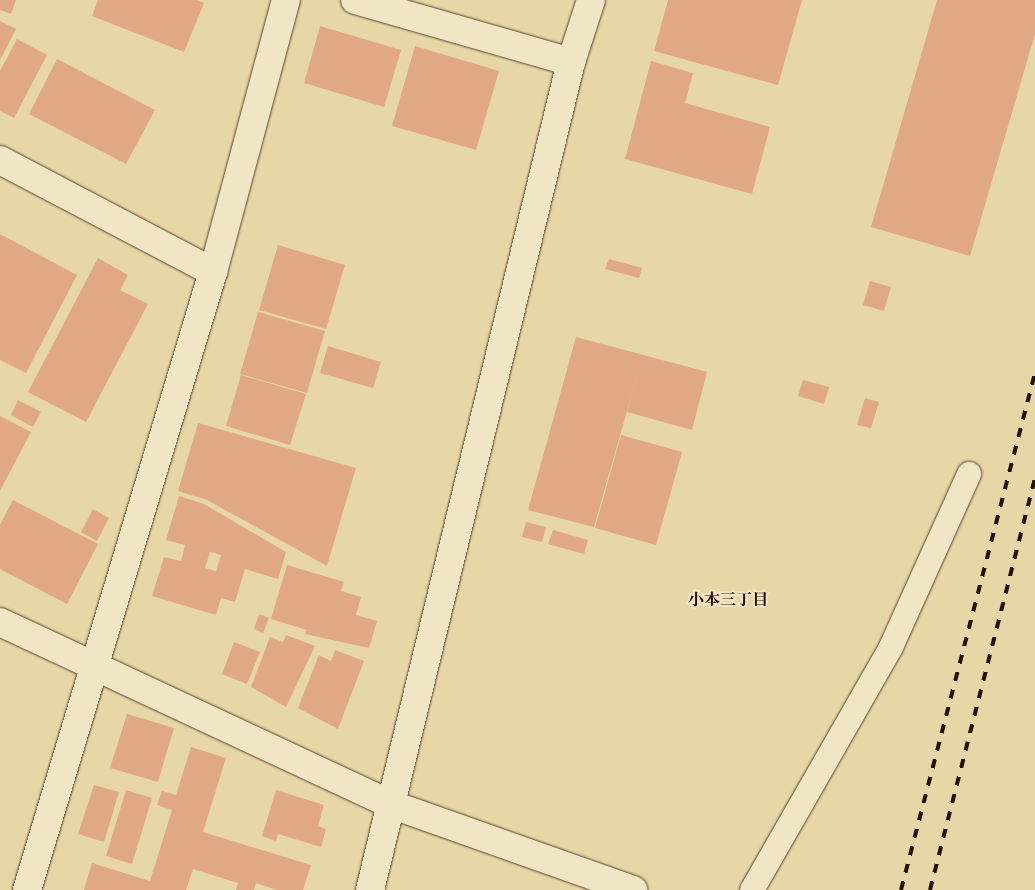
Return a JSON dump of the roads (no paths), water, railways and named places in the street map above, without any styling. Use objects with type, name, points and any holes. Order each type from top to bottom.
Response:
[{"type":"street","points":[[28,890],[93,667],[213,272],[286,0]]},
{"type":"street","points":[[355,0],[571,62]]},
{"type":"street","points":[[370,890],[393,804],[571,62],[591,0]]},
{"type":"street","points":[[0,160],[213,272]]},
{"type":"street","points":[[2,627],[393,804],[633,890]]},
{"type":"lane","points":[[752,890],[891,646],[969,474]]},
{"type":"railway","points":[[901,890],[1035,373]]},
{"type":"railway","points":[[930,890],[1035,477]]},
{"type":"district","name":"小本三丁目","points":[[728,601]]}]
